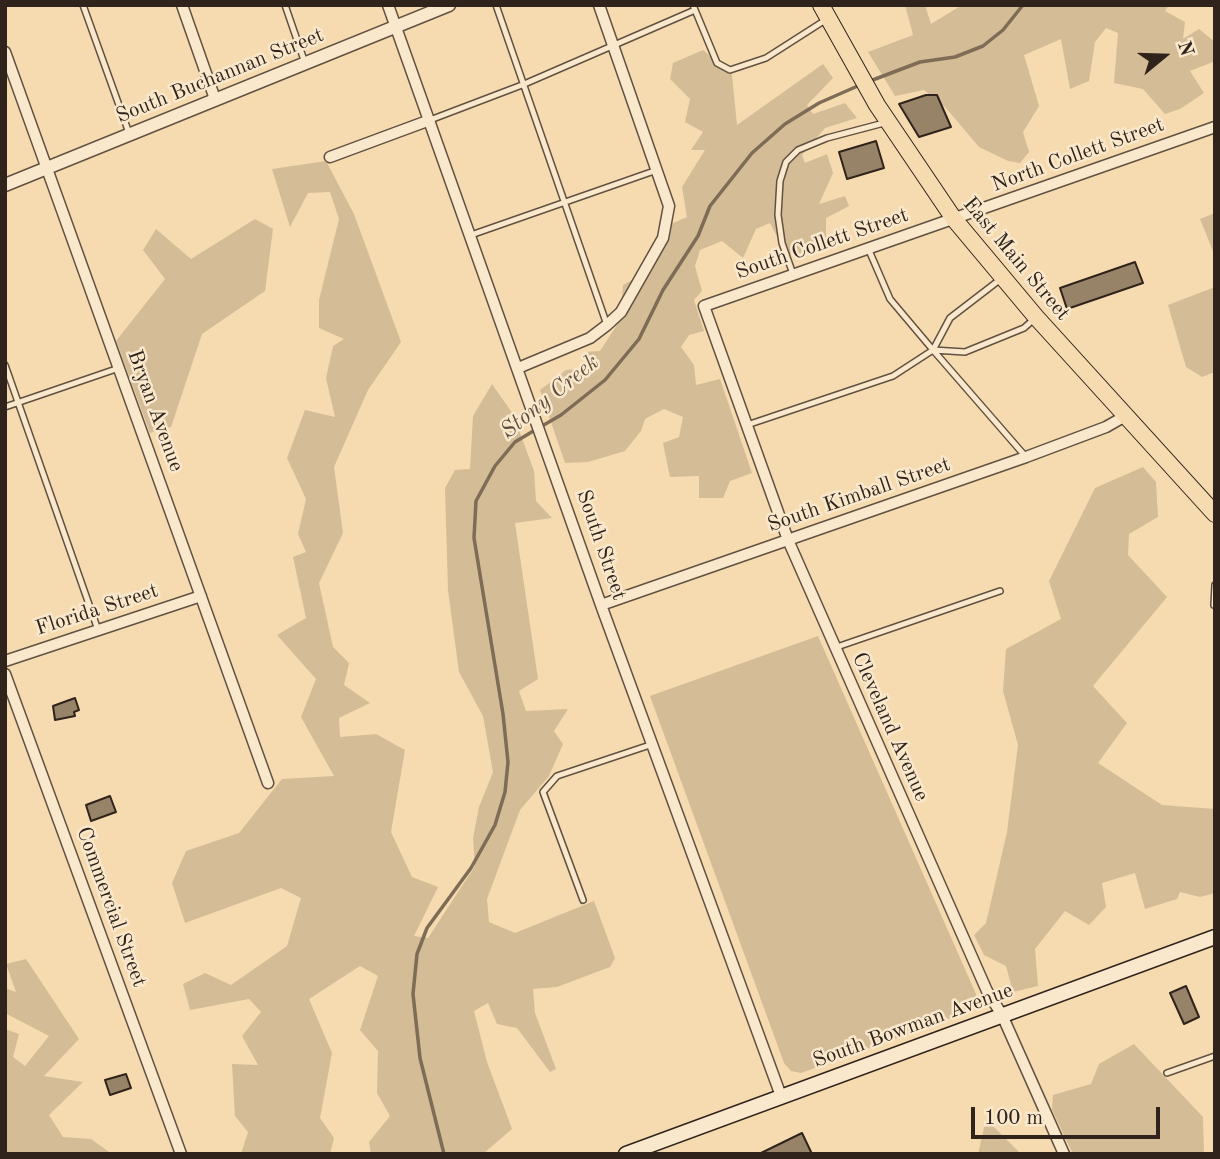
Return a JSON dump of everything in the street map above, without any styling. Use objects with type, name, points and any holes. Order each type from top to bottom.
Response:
[{"type":"main road","name":"East Main Street","points":[[824,12],[887,121],[954,219],[1035,317],[1215,514]]},
{"type":"main road","name":"South Bowman Avenue","points":[[625,1154],[1215,937]]},
{"type":"street","points":[[182,5],[215,99]]},
{"type":"street","name":"South Street","points":[[388,5],[601,605],[781,1097]]},
{"type":"street","name":"South Buchannan Street","points":[[5,185],[449,5]]},
{"type":"street","points":[[518,368],[590,338],[607,325],[621,312],[647,271],[663,238],[669,206],[599,5]]},
{"type":"street","name":"Bryan Avenue","points":[[5,52],[268,783]]},
{"type":"street","points":[[330,157],[430,120]]},
{"type":"street","name":"North Collett Street","points":[[954,219],[1215,127]]},
{"type":"street","name":"South Collett Street","points":[[704,306],[954,219]]},
{"type":"street","name":"Cleveland Avenue","points":[[704,306],[788,540],[987,991],[1002,1015],[1064,1154]]},
{"type":"street","name":"South Kimball Street","points":[[601,605],[1026,457],[1106,427],[1127,415]]},
{"type":"street","name":"Florida Street","points":[[5,661],[201,596]]},
{"type":"street","name":"Commercial Street","points":[[5,674],[181,1154]]},
{"type":"lane","points":[[83,5],[129,133]]},
{"type":"lane","points":[[285,5],[305,63]]},
{"type":"lane","points":[[496,5],[607,325]]},
{"type":"lane","points":[[430,120],[522,85],[694,8],[717,63],[730,70],[766,58],[824,12]]},
{"type":"lane","points":[[793,274],[782,243],[778,215],[780,181],[786,162],[798,150],[827,138],[887,121]]},
{"type":"lane","points":[[471,235],[657,170]]},
{"type":"lane","points":[[869,248],[890,299],[1026,457]]},
{"type":"lane","points":[[746,426],[893,376],[933,350],[950,318],[1002,278]]},
{"type":"lane","points":[[933,350],[965,352],[1024,328],[1035,317]]},
{"type":"lane","points":[[5,365],[98,630]]},
{"type":"lane","points":[[5,407],[119,368]]},
{"type":"lane","points":[[1214,605],[1215,586]]},
{"type":"lane","points":[[834,648],[1000,591]]},
{"type":"lane","points":[[583,900],[543,792],[558,776],[653,744]]},
{"type":"lane","points":[[1167,1073],[1215,1056]]},
{"type":"shaded area","points":[[905,5],[925,5],[931,24],[962,5],[1169,5],[1165,11],[1185,22],[1183,39],[1199,29],[1215,42],[1215,55],[1213,62],[1190,71],[1204,93],[1180,109],[1165,114],[1143,89],[1114,83],[1118,33],[1106,28],[1095,42],[1089,81],[1070,89],[1061,39],[1024,55],[1039,106],[1023,132],[1029,152],[1020,163],[1008,161],[979,147],[946,108],[924,90],[895,96],[868,52],[913,35]]},
{"type":"shaded area","points":[[703,50],[732,75],[737,125],[823,64],[833,78],[807,105],[813,114],[845,103],[857,118],[825,128],[802,155],[805,163],[827,154],[833,173],[819,204],[845,196],[849,206],[826,218],[826,244],[794,255],[785,252],[770,223],[756,229],[743,258],[722,241],[700,250],[695,266],[702,291],[694,300],[704,331],[689,335],[681,347],[694,365],[696,385],[720,379],[752,473],[730,481],[723,498],[699,498],[699,476],[670,477],[663,443],[679,437],[683,417],[664,409],[645,419],[641,431],[625,451],[588,462],[565,463],[540,390],[566,370],[589,368],[585,352],[600,351],[630,305],[622,298],[623,285],[634,279],[671,224],[687,217],[682,187],[705,150],[691,150],[703,132],[685,122],[690,99],[670,79],[673,63]]},
{"type":"shaded area","points":[[326,161],[354,214],[401,342],[368,390],[334,467],[343,533],[319,583],[333,647],[349,663],[344,685],[370,703],[339,718],[340,737],[376,734],[405,750],[391,832],[412,877],[438,887],[414,936],[428,938],[475,866],[473,838],[479,807],[493,772],[483,716],[459,672],[448,590],[445,488],[455,470],[470,469],[473,416],[492,384],[513,414],[534,471],[536,501],[552,518],[515,523],[538,679],[519,691],[526,711],[568,709],[554,731],[563,744],[549,776],[520,810],[487,899],[489,922],[515,933],[594,901],[615,958],[610,967],[557,987],[533,989],[535,1013],[556,1069],[550,1072],[517,1028],[497,1024],[488,1003],[474,1011],[487,1062],[512,1129],[483,1154],[371,1154],[369,1142],[390,1116],[377,1093],[378,1051],[360,1030],[378,976],[360,966],[309,999],[332,1053],[320,1118],[334,1138],[330,1154],[241,1154],[248,1132],[235,1116],[232,1064],[258,1065],[242,1036],[261,1012],[249,999],[190,1010],[183,984],[205,973],[231,985],[287,946],[301,898],[281,888],[185,923],[172,883],[186,851],[239,833],[282,779],[334,776],[301,717],[316,679],[277,635],[306,618],[293,557],[306,552],[298,534],[306,499],[287,458],[305,410],[335,417],[326,378],[333,346],[344,339],[319,328],[319,300],[339,219],[330,192],[308,193],[290,227],[272,169]]},
{"type":"shaded area","points":[[1215,213],[1215,256],[1200,219]]},
{"type":"shaded area","points":[[255,219],[273,229],[265,291],[202,334],[171,427],[150,433],[116,341],[165,279],[143,250],[156,229],[191,259]]},
{"type":"shaded area","points":[[1215,287],[1215,372],[1202,377],[1186,367],[1168,305]]},
{"type":"shaded area","points":[[1143,467],[1156,482],[1158,517],[1129,534],[1128,555],[1167,597],[1093,686],[1127,723],[1098,763],[1162,805],[1215,809],[1215,893],[1200,897],[1180,892],[1177,899],[1145,909],[1135,873],[1102,883],[1106,907],[1089,925],[1065,911],[1035,949],[1038,986],[1013,992],[1006,966],[984,955],[974,935],[986,923],[1007,832],[1018,745],[1003,691],[1006,649],[1061,619],[1049,581],[1095,488]]},
{"type":"shaded area","points":[[818,636],[976,994],[976,1000],[970,1011],[801,1073],[791,1071],[784,1063],[650,696]]},
{"type":"shaded area","points":[[26,959],[79,1039],[44,1076],[83,1082],[49,1115],[63,1137],[91,1139],[112,1154],[5,1154],[5,1029],[19,1034],[13,1057],[25,1066],[49,1036],[5,1013],[5,988],[16,992],[6,964]]},
{"type":"shaded area","points":[[1134,1044],[1203,1117],[1204,1154],[1073,1154],[1052,1110],[1053,1095],[1091,1084],[1099,1064]]},
{"type":"shaded area","points":[[986,1119],[1021,1154],[978,1154]]},
{"type":"building","points":[[926,95],[937,95],[951,127],[919,137],[899,104]]},
{"type":"building","points":[[876,141],[884,168],[847,179],[839,152]]},
{"type":"building","points":[[1135,262],[1143,283],[1067,309],[1060,288]]},
{"type":"building","points":[[75,698],[79,710],[74,712],[75,716],[55,720],[53,706]]},
{"type":"building","points":[[110,796],[116,812],[91,821],[86,805]]},
{"type":"building","points":[[1186,986],[1199,1017],[1184,1024],[1170,993]]},
{"type":"building","points":[[126,1074],[131,1088],[110,1095],[105,1080]]},
{"type":"building","points":[[802,1133],[812,1154],[759,1154]]},
{"type":"waterway","name":"Stony Creek","points":[[870,81],[920,62],[955,57],[983,46],[1003,30],[1023,5]]},
{"type":"waterway","name":"Stony Creek","points":[[542,426],[561,415],[605,380],[639,339],[663,290],[698,236],[710,206],[752,153],[785,124],[819,103],[860,85]]},
{"type":"waterway","name":"Stony Creek","points":[[444,1154],[420,1058],[413,994],[417,954],[427,928],[471,868],[495,825],[505,792],[508,762],[503,714],[474,538],[476,501],[495,466],[515,442],[535,430]]}]
